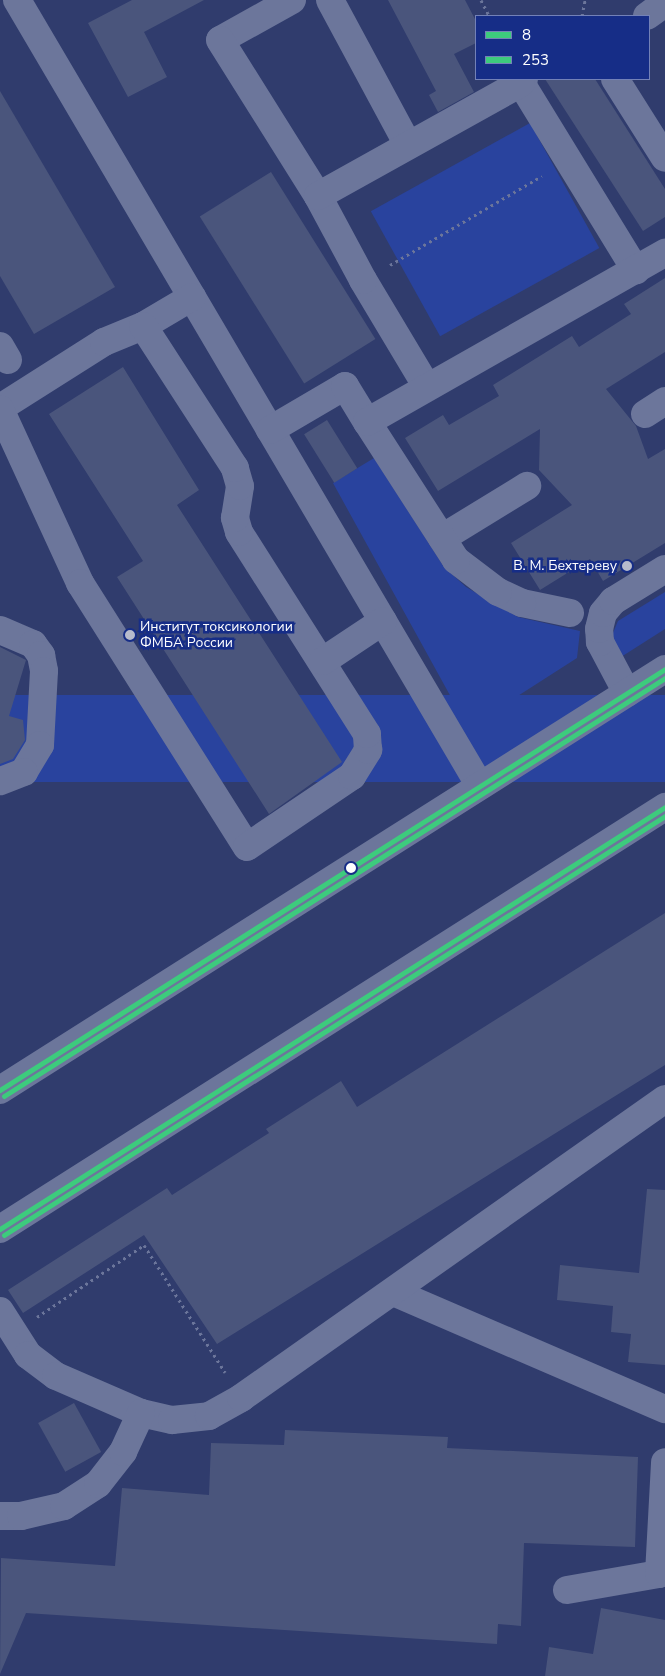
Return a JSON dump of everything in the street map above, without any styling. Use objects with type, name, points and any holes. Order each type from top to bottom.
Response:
[{"type":"street","points":[[16,0],[480,786]]},
{"type":"street","points":[[292,0],[220,40],[318,196],[363,280],[427,388]]},
{"type":"street","points":[[330,0],[408,145]]},
{"type":"street","points":[[648,15],[665,3]]},
{"type":"street","points":[[616,80],[665,158]]},
{"type":"street","points":[[318,196],[522,81],[636,271]]},
{"type":"street","points":[[367,422],[665,254]]},
{"type":"street","points":[[143,326],[235,468],[240,486],[235,518],[239,532],[368,734],[368,750],[362,764],[352,776],[247,847],[80,583],[0,408],[104,342],[143,326],[192,297]]},
{"type":"street","points":[[270,430],[345,386],[456,560],[498,592],[530,606],[570,613]]},
{"type":"street","points":[[442,538],[526,486]]},
{"type":"street","points":[[627,693],[600,642],[599,628],[603,613],[613,601],[665,569]]},
{"type":"street","points":[[323,661],[383,622]]},
{"type":"street","points":[[0,630],[33,644],[41,655],[44,670],[40,745],[24,772],[0,782]]},
{"type":"street","points":[[0,1090],[665,669]]},
{"type":"street","points":[[0,1229],[665,807]]},
{"type":"street","points":[[7,1322],[28,1355],[56,1376],[141,1413],[172,1420],[209,1416],[241,1398],[665,1099]]},
{"type":"street","points":[[393,1292],[665,1409]]},
{"type":"street","points":[[0,1516],[20,1516],[64,1506],[98,1484],[123,1452],[141,1413]]},
{"type":"street","points":[[567,1590],[660,1574],[665,1462]]},
{"type":"path","points":[[481,0],[488,15]]},
{"type":"path","points":[[582,15],[585,0]]},
{"type":"path","points":[[363,280],[569,161]]},
{"type":"path","points":[[7,1322],[144,1245],[241,1398]]},
{"type":"shaded area","points":[[530,123],[599,248],[440,336],[371,211]]},
{"type":"shaded area","points":[[374,458],[444,567],[466,587],[518,617],[580,631],[577,658],[468,728],[333,483]]},
{"type":"shaded area","points":[[665,592],[665,629],[621,657],[615,650],[612,635],[618,621]]},
{"type":"shaded area","points":[[0,695],[665,695],[665,782],[0,782]]},
{"type":"building","points":[[132,0],[204,0],[144,32],[167,77],[128,97],[88,23]]},
{"type":"building","points":[[388,0],[465,0],[475,19],[475,44],[454,54],[474,92],[438,112],[429,95],[436,91]]},
{"type":"building","points":[[546,80],[596,80],[665,189],[665,217],[643,231]]},
{"type":"building","points":[[0,91],[115,287],[34,334],[0,276]]},
{"type":"building","points":[[271,172],[375,339],[304,384],[200,217]]},
{"type":"building","points":[[665,278],[665,352],[606,389],[636,426],[648,459],[665,449],[665,543],[603,581],[590,559],[540,590],[511,543],[572,505],[539,470],[540,429],[438,491],[405,438],[443,415],[449,425],[499,396],[493,385],[572,336],[579,347],[631,314],[624,304]]},
{"type":"building","points":[[123,367],[199,490],[177,505],[342,762],[269,814],[117,577],[143,561],[49,414]]},
{"type":"building","points":[[327,420],[357,468],[334,483],[304,434]]},
{"type":"building","points":[[0,647],[26,660],[9,716],[23,720],[25,740],[13,759],[0,764]]},
{"type":"building","points":[[665,913],[665,1065],[217,1344],[144,1235],[23,1313],[8,1290],[167,1188],[172,1195],[269,1133],[266,1129],[341,1081],[357,1107]]},
{"type":"building","points":[[647,1189],[665,1190],[665,1365],[628,1362],[631,1334],[611,1332],[613,1306],[557,1300],[560,1265],[639,1273]]},
{"type":"building","points":[[74,1403],[101,1452],[65,1472],[38,1423]]},
{"type":"building","points":[[285,1430],[448,1437],[447,1448],[638,1457],[635,1547],[524,1543],[521,1626],[498,1624],[497,1644],[26,1613],[0,1674],[1,1558],[115,1566],[122,1488],[209,1495],[211,1443],[284,1445]]},
{"type":"building","points":[[601,1608],[665,1620],[665,1676],[545,1676],[549,1647],[593,1654]]},
{"type":"transit line","name":"8","points":[[0,1090],[665,669]]},
{"type":"transit line","name":"253","points":[[4,1096],[665,678]]},
{"type":"transit line","name":"8","points":[[0,1229],[665,807]]},
{"type":"transit line","name":"253","points":[[4,1235],[665,816]]},
{"type":"place","name":"В. М. Бехтереву","points":[[627,566]]},
{"type":"place","name":"Институт токсикологии ФМБА России","points":[[130,635]]}]
